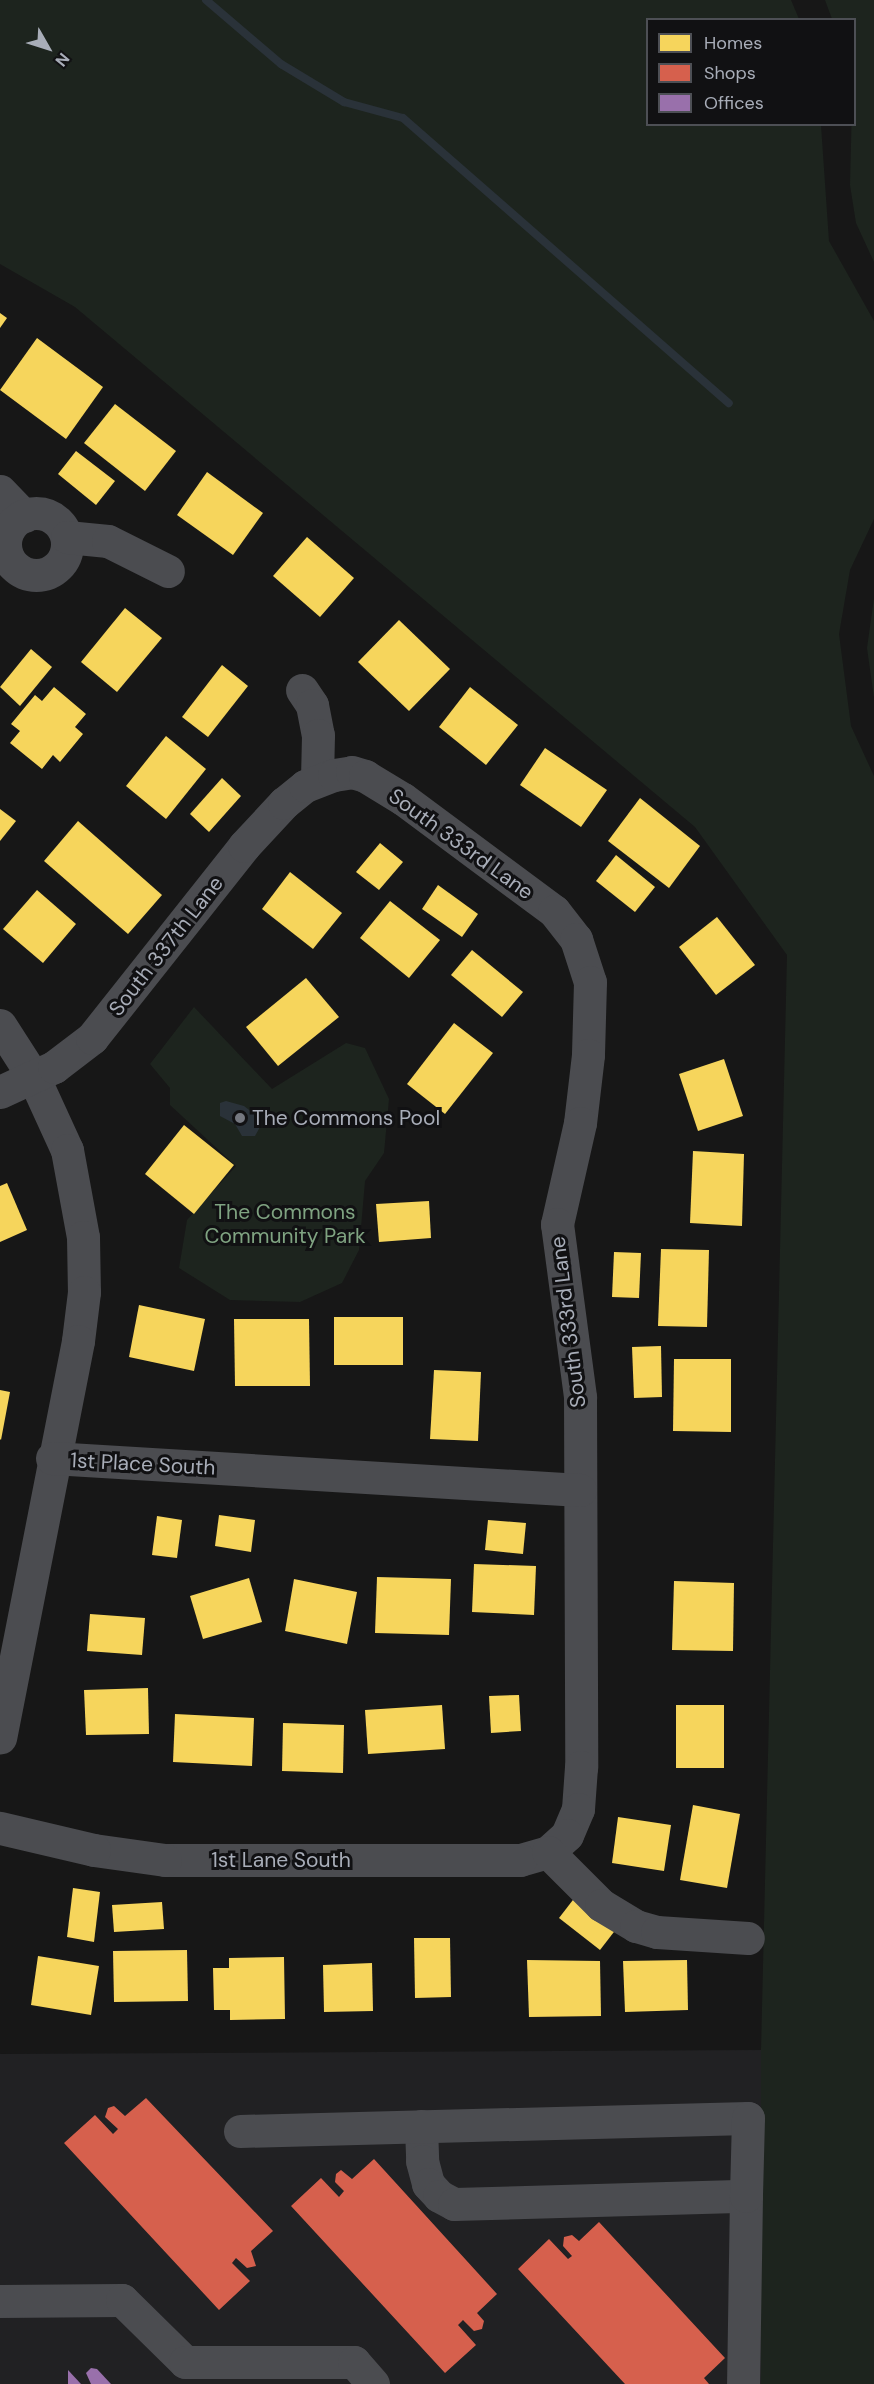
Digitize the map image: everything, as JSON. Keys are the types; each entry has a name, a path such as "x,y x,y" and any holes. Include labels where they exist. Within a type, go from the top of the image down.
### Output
{"street":[{"path":"0,491 24,516"},
{"path":"45,514 55,519 66,537 64,558 57,567 38,575 27,574 18,569 6,551 9,530 24,516 45,514"},
{"path":"66,537 108,541 168,572"},
{"path":"302,690 312,705 318,735 317,780"},
{"name":"South 333rd Lane","path":"317,780 352,772 403,799 554,911 572,933 584,957 590,982 588,1055 575,1154 557,1224 558,1258 578,1368 580,1789 573,1825 554,1848"},
{"name":"South 337th Lane","path":"0,1092 34,1078 70,1057 106,1023 244,846 284,802 317,780"},
{"name":"1st Place South","path":"0,1025 34,1078 67,1150 83,1237 84,1292 78,1341 52,1458 580,1490"},
{"path":"0,1737 52,1458"},
{"name":"1st Lane South","path":"0,1828 73,1846 165,1860 520,1860 554,1848"},
{"path":"554,1848 601,1905 636,1926 657,1932 748,1938"},
{"path":"240,2131 748,2118 743,2384"},
{"path":"422,2126 422,2160 428,2184 439,2196 454,2204 746,2196"},
{"path":"0,2301 122,2300 185,2362 354,2362 374,2384"}],"shaded area":[{"name":"The Commons Pool","path":"226,1101 244,1106 257,1116 260,1127 255,1136 242,1136 235,1124 220,1116 220,1103"},
{"path":"761,2050 761,2384 0,2384 0,2054"}],"green space":[{"path":"0,0 791,0 799,18 646,18 646,126 821,126 829,241 874,321 874,519 850,570 839,634 851,726 874,776 874,2384 761,2384 761,2050 787,955 695,827 75,307 0,264"},
{"path":"825,0 874,0 874,262 856,223 850,185 851,126 856,126 856,18 832,18"},
{"path":"874,598 874,698 867,648"},
{"name":"The Commons Community Park","path":"194,1007 272,1089 346,1043 365,1048 389,1099 384,1153 365,1181 359,1250 342,1283 300,1302 230,1300 179,1268 187,1220 236,1166 170,1105 170,1088 150,1064"}],"building: Homes":[{"path":"0,313 7,318 0,328"},
{"path":"37,338 103,387 66,439 0,390"},
{"path":"115,404 176,451 145,491 84,443"},
{"path":"76,451 115,481 96,505 58,474"},
{"path":"207,472 263,513 233,555 177,515"},
{"path":"307,537 354,578 320,617 273,576"},
{"path":"125,608 162,638 117,692 81,662"},
{"path":"399,620 450,669 409,711 358,662"},
{"path":"31,649 52,667 20,706 0,687"},
{"path":"222,665 248,686 208,737 182,717"},
{"path":"54,687 86,714 75,727 83,734 60,762 53,755 42,769 10,743 20,731 11,724 35,695 42,701"},
{"path":"470,687 518,725 486,765 439,727"},
{"path":"166,736 206,769 166,819 126,786"},
{"path":"545,748 607,790 581,827 520,785"},
{"path":"222,778 241,796 209,832 190,814"},
{"path":"640,798 700,846 669,888 608,841"},
{"path":"0,809 16,821 0,841"},
{"path":"78,821 162,895 128,934 44,861"},
{"path":"380,843 403,862 379,890 356,872"},
{"path":"616,855 655,887 635,912 596,881"},
{"path":"290,872 342,913 313,949 262,909"},
{"path":"438,885 478,914 462,937 422,909"},
{"path":"37,890 76,924 43,963 3,929"},
{"path":"390,901 440,940 409,978 360,938"},
{"path":"717,917 755,965 716,995 679,947"},
{"path":"472,950 523,992 502,1017 451,975"},
{"path":"306,978 339,1017 278,1066 246,1027"},
{"path":"454,1023 493,1053 445,1114 407,1084"},
{"path":"724,1059 743,1116 698,1131 679,1074"},
{"path":"184,1125 234,1165 194,1214 145,1174"},
{"path":"693,1151 744,1154 742,1226 690,1223"},
{"path":"7,1183 27,1230 0,1242 0,1186"},
{"path":"429,1201 431,1238 379,1242 376,1204"},
{"path":"661,1249 709,1250 707,1327 658,1326"},
{"path":"614,1252 641,1253 639,1298 612,1297"},
{"path":"139,1305 205,1319 194,1371 129,1357"},
{"path":"334,1317 403,1317 403,1365 334,1365"},
{"path":"234,1319 309,1319 310,1386 235,1386"},
{"path":"661,1346 662,1397 634,1398 632,1347"},
{"path":"674,1359 731,1359 731,1432 673,1431"},
{"path":"434,1370 481,1372 478,1441 430,1439"},
{"path":"0,1390 10,1392 1,1440 0,1439"},
{"path":"219,1515 255,1520 251,1552 215,1546"},
{"path":"157,1516 182,1520 177,1558 152,1555"},
{"path":"488,1520 526,1523 523,1554 485,1550"},
{"path":"474,1564 536,1566 534,1615 472,1612"},
{"path":"377,1577 451,1579 449,1635 375,1633"},
{"path":"249,1578 262,1622 203,1639 190,1596"},
{"path":"294,1579 357,1592 347,1644 285,1631"},
{"path":"674,1581 734,1583 733,1651 672,1650"},
{"path":"90,1614 145,1618 142,1655 87,1651"},
{"path":"148,1688 149,1734 86,1735 84,1690"},
{"path":"519,1695 521,1731 491,1733 489,1696"},
{"path":"442,1705 445,1749 368,1754 365,1710"},
{"path":"676,1705 724,1705 724,1768 676,1768"},
{"path":"175,1714 254,1718 252,1766 173,1762"},
{"path":"283,1723 344,1725 343,1773 282,1771"},
{"path":"693,1805 740,1814 727,1888 680,1880"},
{"path":"618,1817 671,1825 664,1871 612,1863"},
{"path":"73,1888 100,1892 94,1942 67,1937"},
{"path":"576,1896 617,1928 600,1950 559,1918"},
{"path":"162,1902 164,1929 114,1932 112,1905"},
{"path":"414,1938 450,1938 451,1997 415,1998"},
{"path":"187,1950 188,2001 114,2002 113,1951"},
{"path":"38,1956 99,1966 91,2015 31,2005"},
{"path":"284,1957 285,2019 230,2020 230,2010 214,2010 213,1968 229,1968 229,1958"},
{"path":"527,1960 600,1961 601,2016 529,2017"},
{"path":"687,1960 688,2010 625,2012 623,1961"},
{"path":"372,1963 373,2011 324,2012 323,1965"}],"building: Shops":[{"path":"146,2098 273,2231 251,2251 256,2266 247,2268 236,2258 232,2263 250,2281 219,2310 64,2143 95,2115 113,2134 118,2129 105,2117 108,2108 114,2106 125,2116"},
{"path":"374,2159 497,2294 477,2313 484,2321 482,2329 474,2331 463,2320 458,2325 476,2345 445,2373 291,2206 321,2178 339,2197 344,2191 335,2182 336,2174 341,2170 352,2179"},
{"path":"599,2222 725,2358 704,2378 709,2384 625,2384 518,2269 549,2239 568,2259 572,2256 563,2246 564,2237 572,2235 579,2241"}],"building: Offices":[{"path":"91,2368 97,2369 111,2384 91,2384 86,2373"},
{"path":"68,2370 81,2384 68,2384"}],"waterway":[{"path":"206,0 281,64 344,102 403,118 729,403"}],"place":[{"name":"The Commons Pool","path":"240,1118"}]}
